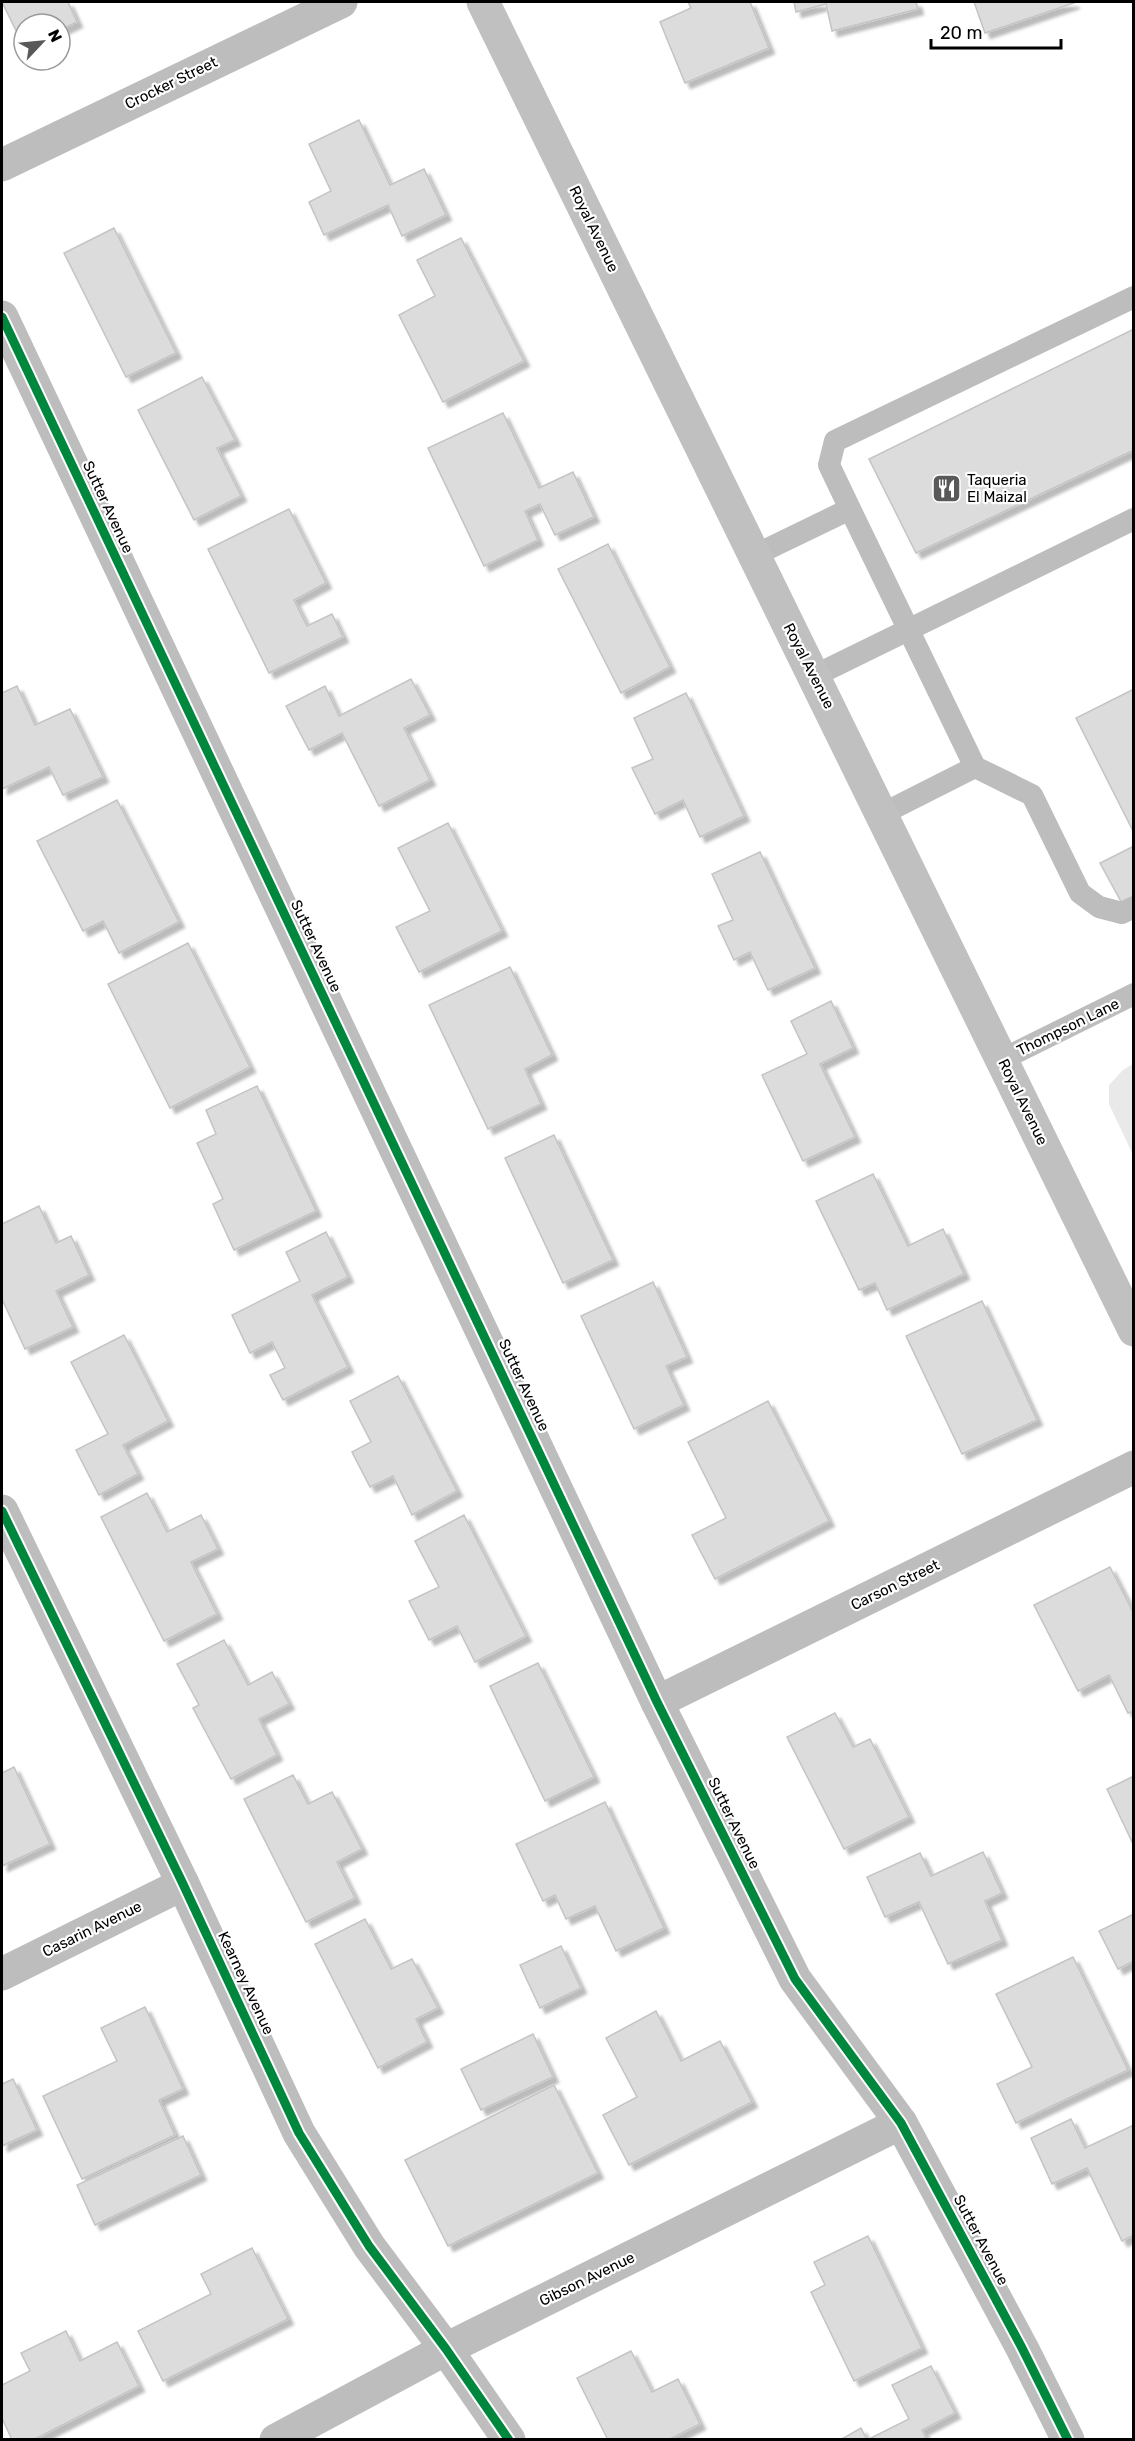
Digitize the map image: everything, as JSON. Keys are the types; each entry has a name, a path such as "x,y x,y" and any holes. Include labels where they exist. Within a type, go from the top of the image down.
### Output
{"main road":[{"name":"Royal Avenue","path":"483,2 1134,1330"}],"street":[{"name":"Crocker Street","path":"2,165 341,2"},
{"name":"Sutter Avenue","path":"2,317 657,1702 795,1979 901,2123 1022,2348 1068,2439"},
{"name":"Carson Street","path":"657,1702 1134,1467"},
{"name":"Kearney Avenue","path":"2,1511 183,1884 299,2133 369,2246 446,2349 509,2439"},
{"name":"Casarin Avenue","path":"2,1974 183,1884"},
{"name":"Gibson Avenue","path":"276,2439 446,2349 901,2123"}],"lane":[{"path":"1134,297 835,441 830,465 975,767 1032,795 1080,893 1099,907 1110,910 1122,913 1134,907"},
{"path":"753,556 850,509"},
{"path":"814,676 1134,519"},
{"path":"882,814 975,767"},
{"name":"Thompson Lane","path":"1003,1059 1134,994"}],"shaded area":[{"path":"1133,1064 1133,1155 1109,1104 1109,1085 1123,1070"}],"building":[{"path":"2,2 68,2 77,22 72,24 72,12 12,12 12,22"},
{"path":"688,2 750,2 769,48 685,83 660,22 691,8"},
{"path":"794,2 916,2 918,9 832,31 826,4 796,12"},
{"path":"974,2 1073,2 1074,3 985,33"},
{"path":"359,120 390,185 424,169 446,215 402,236 388,205 324,235 309,202 331,191 309,144"},
{"path":"114,228 176,353 126,377 64,253"},
{"path":"461,238 524,361 443,402 399,315 435,296 417,260"},
{"path":"1134,329 1134,450 916,553 869,459"},
{"path":"202,377 235,440 217,448 241,496 194,520 138,410"},
{"path":"503,413 539,488 573,472 594,517 555,535 540,504 525,511 538,540 484,566 428,448"},
{"path":"289,509 326,583 294,600 307,626 332,614 343,637 269,673 208,549"},
{"path":"608,544 670,667 621,693 558,569"},
{"path":"411,679 430,715 404,728 430,780 379,806 342,733 309,750 286,706 325,686 339,716"},
{"path":"17,686 35,725 70,709 103,777 63,795 49,767 2,789 2,693"},
{"path":"1134,689 1134,833 1076,718"},
{"path":"686,693 744,816 700,837 683,800 655,814 632,768 653,759 634,718"},
{"path":"117,800 179,922 119,953 103,921 83,931 37,841"},
{"path":"448,823 502,931 419,972 396,927 430,911 398,848"},
{"path":"1134,846 1134,902 1124,907 1100,863"},
{"path":"760,852 815,968 768,990 750,952 734,960 718,926 733,920 712,874"},
{"path":"188,943 250,1067 170,1108 108,984"},
{"path":"510,967 552,1055 525,1069 541,1104 488,1129 429,1005"},
{"path":"831,1001 853,1048 820,1064 855,1137 803,1161 762,1075 807,1054 791,1021"},
{"path":"257,1086 316,1211 234,1250 213,1204 223,1199 197,1143 216,1134 206,1110"},
{"path":"554,1135 613,1260 563,1283 505,1158"},
{"path":"873,1174 908,1246 943,1229 964,1274 887,1310 875,1283 859,1290 816,1201"},
{"path":"39,1206 56,1243 71,1236 89,1275 56,1291 73,1327 25,1349 2,1299 2,1224"},
{"path":"326,1232 348,1277 312,1295 348,1367 283,1400 270,1375 285,1368 272,1342 250,1353 232,1315 300,1281 286,1252"},
{"path":"653,1282 687,1357 666,1366 684,1405 634,1429 581,1316"},
{"path":"982,1301 1037,1420 962,1454 906,1336"},
{"path":"124,1335 168,1421 123,1445 138,1474 99,1495 76,1450 108,1434 71,1362"},
{"path":"398,1376 457,1491 412,1515 393,1476 370,1487 352,1452 371,1442 350,1401"},
{"path":"768,1401 829,1521 715,1579 692,1535 726,1518 688,1442"},
{"path":"147,1493 167,1532 201,1515 218,1549 191,1562 217,1614 164,1641 101,1517"},
{"path":"464,1515 526,1636 475,1662 457,1626 429,1640 409,1601 439,1587 415,1541"},
{"path":"1110,1567 1134,1614 1134,1711 1128,1713 1109,1675 1078,1691 1034,1605"},
{"path":"224,1640 248,1685 272,1672 289,1704 259,1719 277,1755 231,1779 193,1708 199,1705 177,1664"},
{"path":"538,1663 594,1777 545,1801 490,1686"},
{"path":"835,1713 853,1747 870,1739 909,1817 844,1849 787,1737"},
{"path":"14,1767 50,1844 2,1866 2,1773"},
{"path":"293,1775 308,1804 332,1792 362,1849 337,1862 355,1898 306,1922 244,1799"},
{"path":"1134,1776 1134,1846 1107,1789"},
{"path":"605,1802 664,1928 616,1951 595,1906 566,1919 555,1895 543,1901 516,1844"},
{"path":"983,1852 1002,1893 985,1901 1002,1940 948,1964 919,1902 885,1917 867,1877 920,1853 931,1876"},
{"path":"1134,1914 1134,1961 1118,1969 1099,1931"},
{"path":"365,1919 391,1969 412,1959 438,2008 416,2019 427,2042 378,2068 315,1944"},
{"path":"561,1946 581,1988 540,2008 520,1965"},
{"path":"1073,1957 1128,2070 1016,2123 997,2084 1032,2067 996,1994"},
{"path":"145,2007 183,2089 159,2100 175,2135 82,2179 43,2096 117,2061 101,2028"},
{"path":"656,2011 681,2061 720,2041 752,2102 629,2165 603,2115 637,2097 606,2038"},
{"path":"533,2034 553,2077 481,2110 461,2069"},
{"path":"13,2079 37,2130 2,2146 2,2084"},
{"path":"554,2085 598,2173 448,2246 405,2160"},
{"path":"1071,2119 1085,2148 1134,2125 1134,2235 1122,2241 1087,2168 1052,2184 1031,2138"},
{"path":"183,2136 201,2175 95,2225 77,2185"},
{"path":"868,2236 922,2348 854,2381 811,2292 825,2285 814,2262"},
{"path":"252,2248 288,2319 163,2381 138,2331 211,2294 201,2274"},
{"path":"66,2331 80,2361 117,2342 139,2386 33,2440 12,2440 2,2418 2,2385 30,2371 21,2353"},
{"path":"631,2351 652,2392 678,2379 700,2424 668,2440 608,2440 577,2378"},
{"path":"931,2366 955,2413 922,2430 927,2440 867,2440 909,2419 892,2385"},
{"path":"861,2428 867,2440 840,2440"}],"cycle path":[{"path":"2,317 657,1702 795,1979 901,2123 1022,2348 1068,2440"},
{"path":"2,1511 183,1884 299,2133 369,2246 446,2349 509,2440"}],"place":[{"name":"Taqueria El Maizal","path":"946,489"}]}
